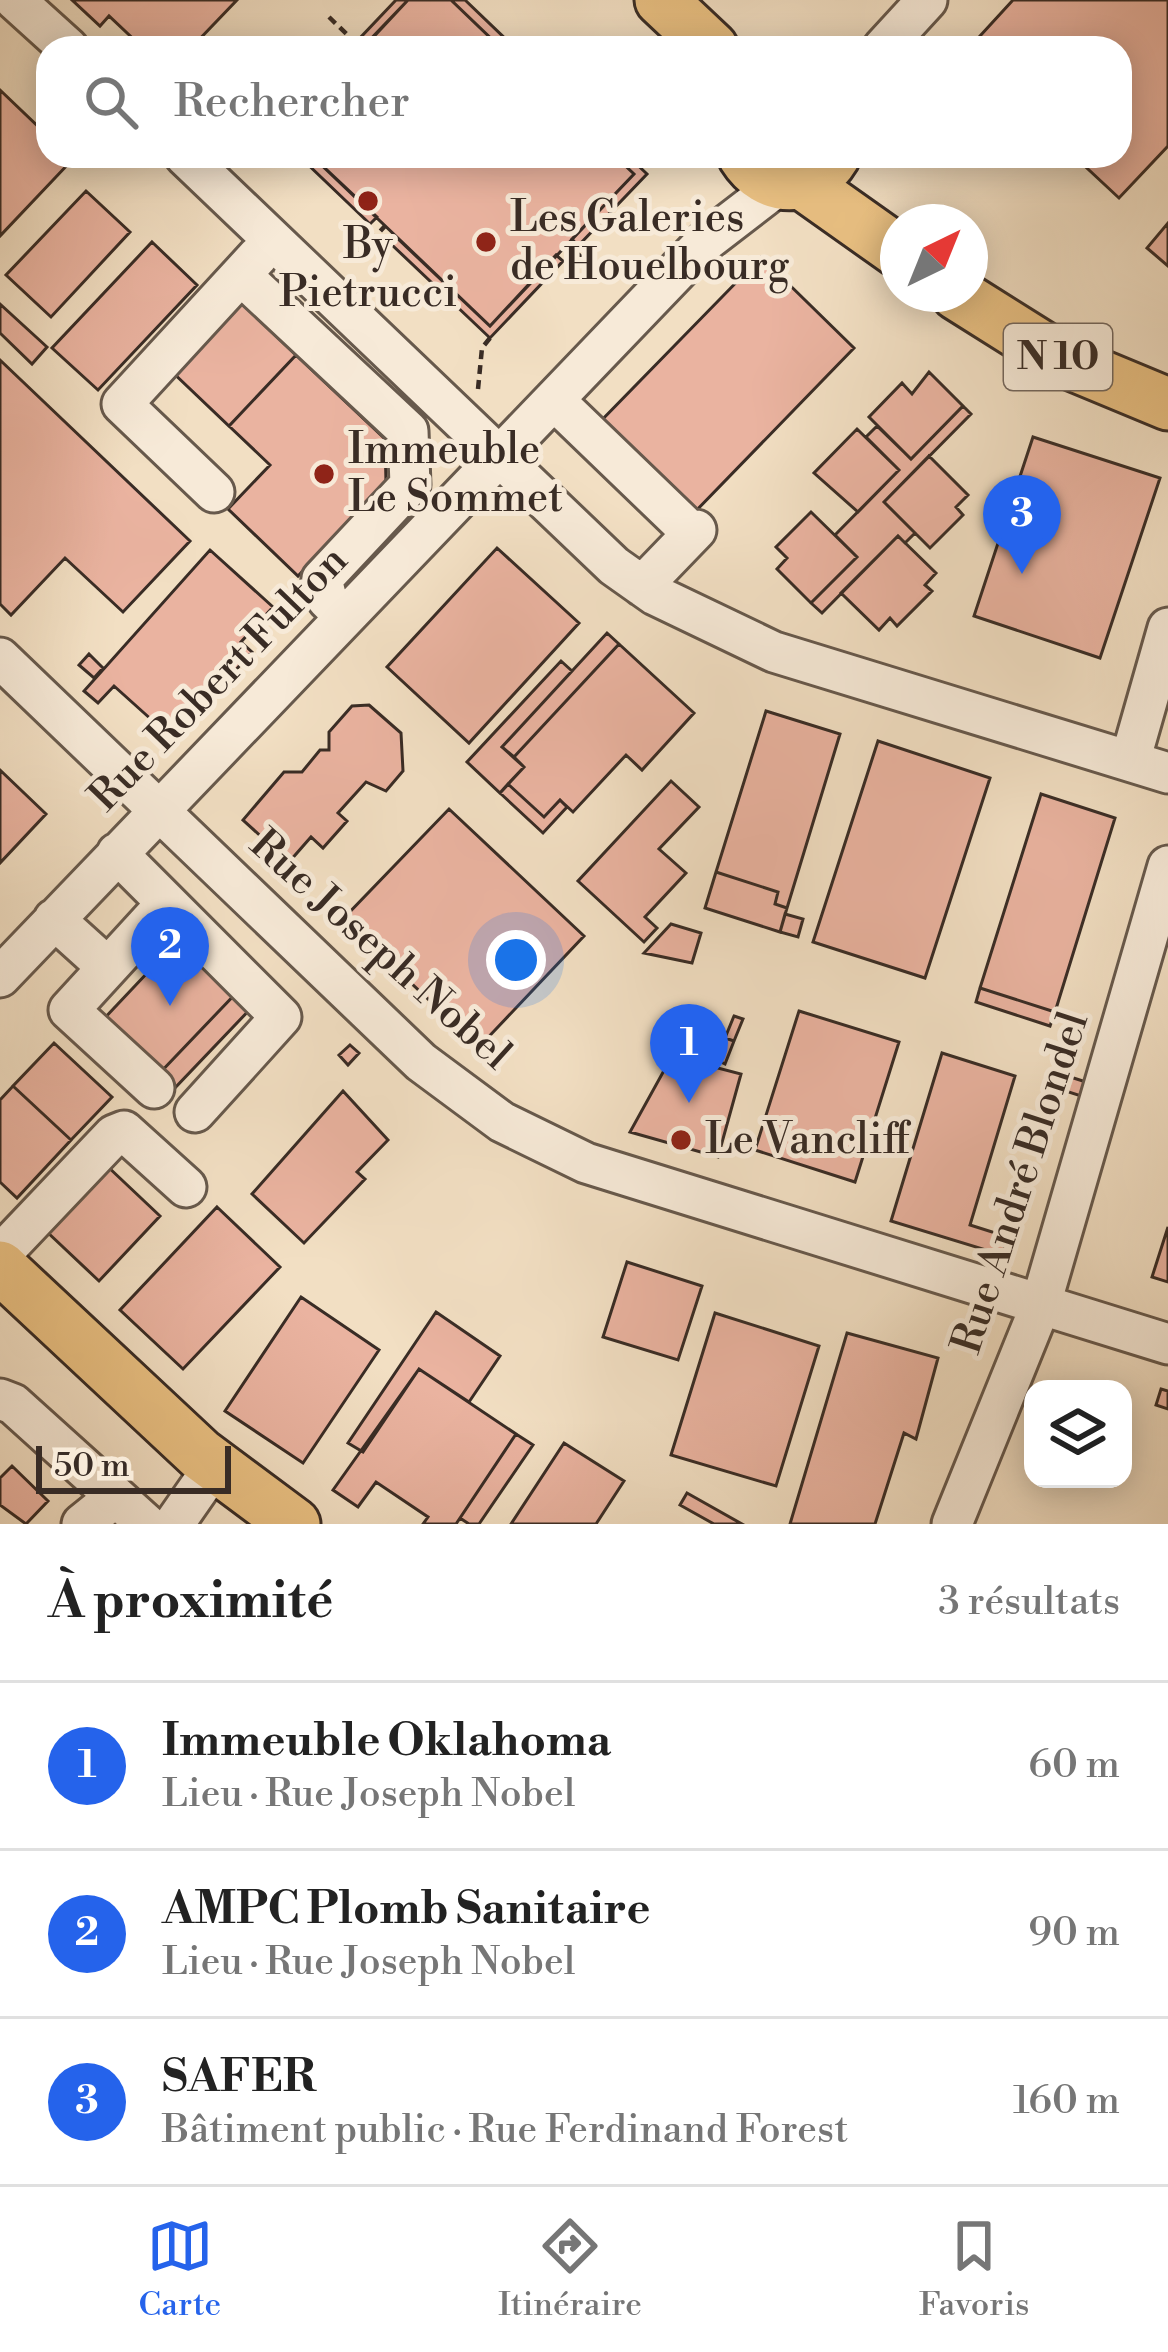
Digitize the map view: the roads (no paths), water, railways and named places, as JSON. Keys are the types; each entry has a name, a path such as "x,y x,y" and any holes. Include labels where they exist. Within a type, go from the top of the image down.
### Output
{"main road":[{"path":"619,0 656,36"},
{"path":"661,0 699,36"},
{"path":"781,168 880,237"},
{"path":"857,168 892,204"},
{"name":"N 10","path":"988,283 1060,329 1168,380"},
{"name":"N 10","path":"986,312 1063,360 1168,404"},
{"path":"2,1271 215,1466 294,1524"}],"street":[{"path":"15,0 55,36"},
{"path":"893,36 927,0"},
{"path":"198,168 614,566 642,586 774,652 1168,772"},
{"name":"Rue Robert Fulton","path":"0,977 779,168"},
{"path":"214,492 122,404 274,239"},
{"path":"241,274 408,431 410,485 322,579 327,598 345,617"},
{"path":"554,400 694,532 642,586"},
{"path":"1130,761 1168,628"},
{"name":"Rue Joseph Nobel","path":"0,658 421,1062 502,1122 586,1163 1168,1344"},
{"path":"117,853 281,1017 195,1112"},
{"name":"Rue André Blondel","path":"952,1524 1040,1306 1168,866"},
{"path":"154,1088 69,1010 167,903"},
{"path":"54,920 106,966"},
{"path":"2,1271 114,1135 124,1131 137,1139 186,1187"},
{"path":"0,1400 13,1404 146,1524"},
{"path":"174,1524 215,1466"},
{"path":"82,1524 113,1498"}],"place":[{"name":"By Pietrucci","path":"368,201"},
{"name":"Les Galeries de Houelbourg","path":"486,242"},
{"name":"Immeuble Le Sommet","path":"324,474"},
{"name":"SAFER","path":"1022,574"},
{"name":"AMPC Plomb Sanitaire","path":"170,1006"},
{"name":"Immeuble Oklahoma","path":"689,1103"},
{"name":"Le Vancliff","path":"681,1140"}]}
